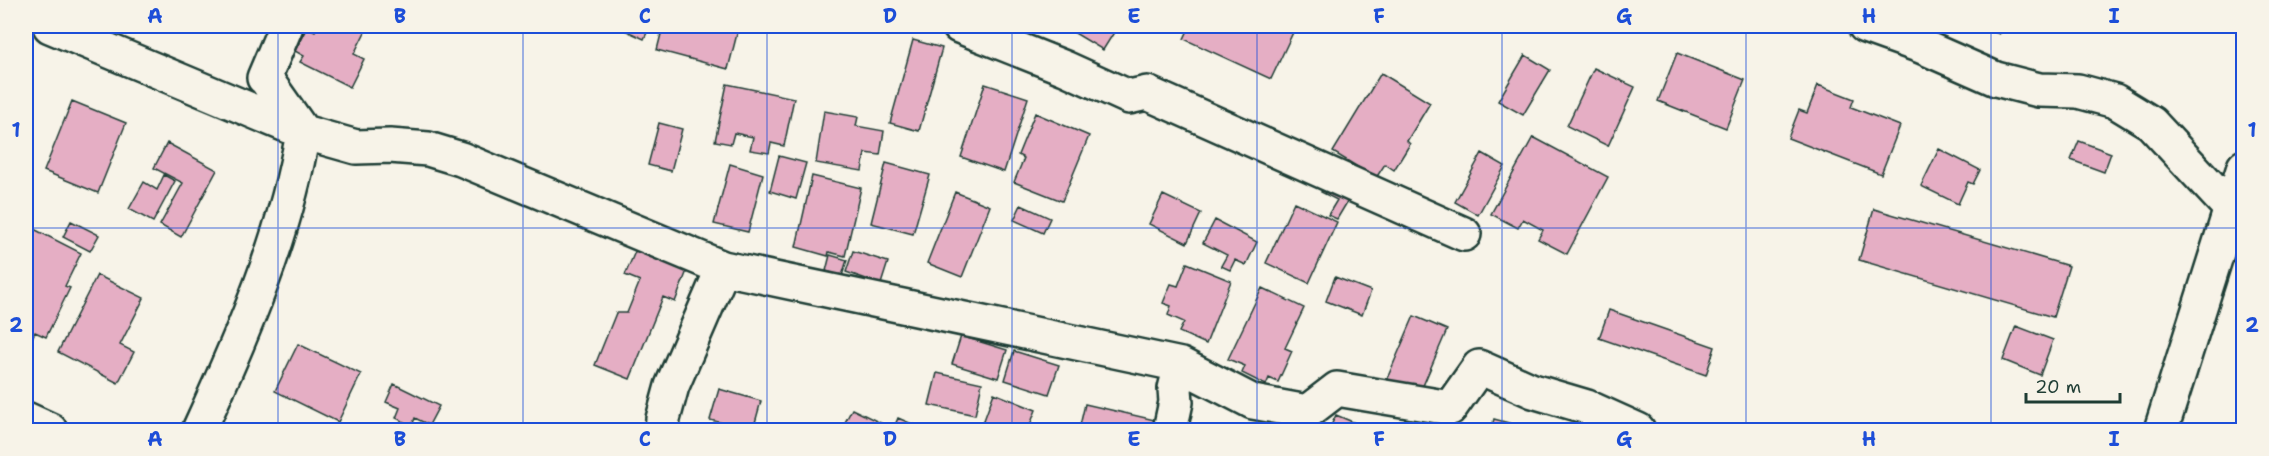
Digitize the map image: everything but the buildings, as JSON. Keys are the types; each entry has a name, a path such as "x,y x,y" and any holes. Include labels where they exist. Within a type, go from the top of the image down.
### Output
{"street":[{"path":"50,26 303,132 356,147 390,146 428,149 461,159 723,268 1181,365 1253,402 1307,412 1337,389 1450,408 1479,367 1533,391 1587,407 1638,430"},
{"path":"199,430 222,379 269,259 296,175 303,132 264,78 286,26"},
{"path":"959,26 1065,68 1129,97 1147,93 1464,234"},
{"path":"1865,26 1921,46 1996,79 2039,90 2078,91 2115,101 2151,123 2232,210"},
{"path":"2161,430 2244,167"},
{"path":"662,430 672,386 723,268"},
{"path":"1170,430 1176,402 1174,389 1181,365"},
{"path":"26,419 50,430"}]}
